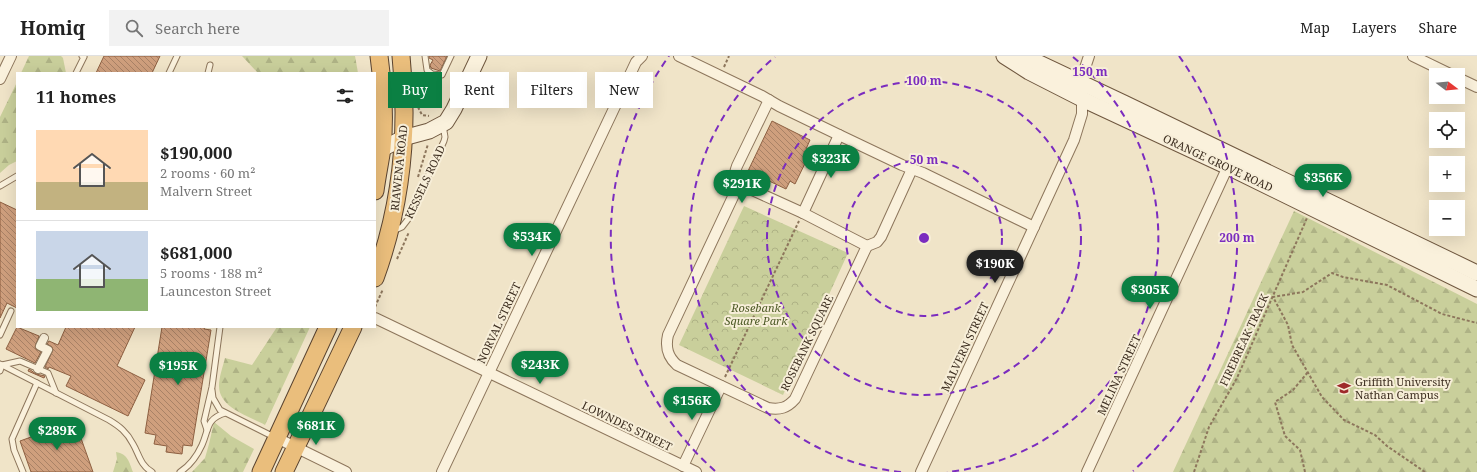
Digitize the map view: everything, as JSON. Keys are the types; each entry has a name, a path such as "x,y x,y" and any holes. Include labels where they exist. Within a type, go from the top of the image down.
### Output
{"highway":[{"name":"RIAWENA ROAD","path":"379,56 382,93 382,149"},
{"name":"RIAWENA ROAD","path":"390,232 400,178 403,138 404,95 401,56"},
{"path":"376,184 382,149"},
{"path":"380,282 390,232"},
{"path":"261,472 328,328"},
{"path":"284,472 353,328"}],"main road":[{"path":"443,124 454,109 479,56"},
{"name":"ORANGE GROVE ROAD","path":"1004,56 1029,72 1082,99 1230,162 1477,273"},
{"name":"ORANGE GROVE ROAD","path":"1019,56 1035,61 1082,83 1230,162 1477,289"},
{"name":"KESSELS ROAD","path":"382,149 403,138 429,131 443,124"}],"street":[{"path":"0,79 11,56"},
{"name":"NORVAL STREET","path":"442,472 636,62 642,56"},
{"path":"679,56 839,135 923,173 1034,227"},
{"name":"MALVERN STREET","path":"921,472 1074,140 1082,114 1082,83 1089,56"},
{"path":"1413,56 1438,68"},
{"path":"1465,81 1477,87"},
{"path":"769,100 737,166 735,172 736,179 739,184 803,213 867,246"},
{"path":"803,213 839,135"},
{"name":"MELINA STREET","path":"1087,472 1230,162"},
{"name":"ROSEBANK SQUARE","path":"739,184 668,335 666,342 667,351 677,365 768,408 776,409 789,405 795,399 867,246 877,242 881,237 912,169"},
{"name":"LOWNDES STREET","path":"376,318 696,472"},
{"path":"38,369 48,350 40,346 44,338"},
{"path":"683,466 721,386"},
{"path":"277,438 346,472"}],"lane":[{"path":"76,72 84,57 82,56"},
{"path":"169,72 177,56"},
{"path":"426,56 427,70 432,74 442,75 451,56"},
{"path":"208,72 210,65"},
{"name":"KESSELS ROAD","path":"390,232 402,227 409,218 444,141 445,137 443,124"},
{"path":"0,186 16,177"},
{"path":"0,335 11,311"},
{"path":"207,430 204,421 212,388 220,328"},
{"path":"1,364 20,361 48,373 56,394"},
{"path":"0,371 1,364"},
{"path":"1,364 123,428 133,443 142,463 152,472"},
{"path":"23,472 14,450 12,439 37,383"},
{"path":"212,388 213,398 217,405 225,413 277,438"},
{"path":"180,472 188,467 197,455 212,420 218,415 225,413"}],"path":[{"path":"418,178 429,142"},
{"path":"721,386 803,213"},
{"name":"FIREBREAK TRACK","path":"1194,472 1209,427 1237,378 1308,215"},
{"path":"394,264 410,228"},
{"path":"1425,472 1387,446 1375,435 1344,420 1322,397 1292,345 1288,325 1273,297 1303,292 1332,273 1343,277 1387,285 1442,314 1477,323"},
{"path":"376,302 380,282"},
{"path":"1305,472 1300,450 1285,436 1275,402 1293,390 1308,372"}],"green space":[{"path":"29,56 61,56 63,58 66,72 21,72"},
{"path":"242,56 355,56 358,72 257,72"},
{"path":"16,84 16,162 9,165 0,173 0,117"},
{"name":"Rosebank Square Park","path":"744,206 848,253 783,395 679,345"},
{"name":"Griffith University Nathan Campus","path":"1294,211 1477,304 1477,472 1173,472"},
{"path":"774,311 791,318 785,335 767,329"},
{"path":"276,328 310,328 265,425 243,415 229,406 220,394 220,375 225,358 252,365"},
{"path":"214,422 231,436 254,449 243,472 192,472 205,458"},
{"path":"116,452 126,457 133,472 113,472 117,459"}],"building":[{"path":"104,56 160,56 152,72 96,72"},
{"path":"429,56 447,56 440,71 431,68 430,65 433,60 429,58"},
{"path":"772,121 810,140 806,149 811,151 795,184 790,181 786,189 748,171"},
{"path":"0,202 16,210 16,308 7,303 0,318"},
{"path":"16,328 39,336 35,347 41,352 35,363 6,349"},
{"path":"66,328 135,328 117,366 145,380 128,416 66,386 71,376 49,367 48,369 45,367 53,350 52,347 47,344 49,341 58,345"},
{"path":"162,328 204,328 211,330 192,446 183,445 182,454 166,452 167,446 154,444 156,435 145,433"},
{"path":"29,369 36,374 45,376 44,378 28,371"},
{"path":"70,423 73,429 77,427 93,472 31,472 20,441"}],"place":[{"name":"Griffith University Nathan Campus","path":"1344,388"}]}
